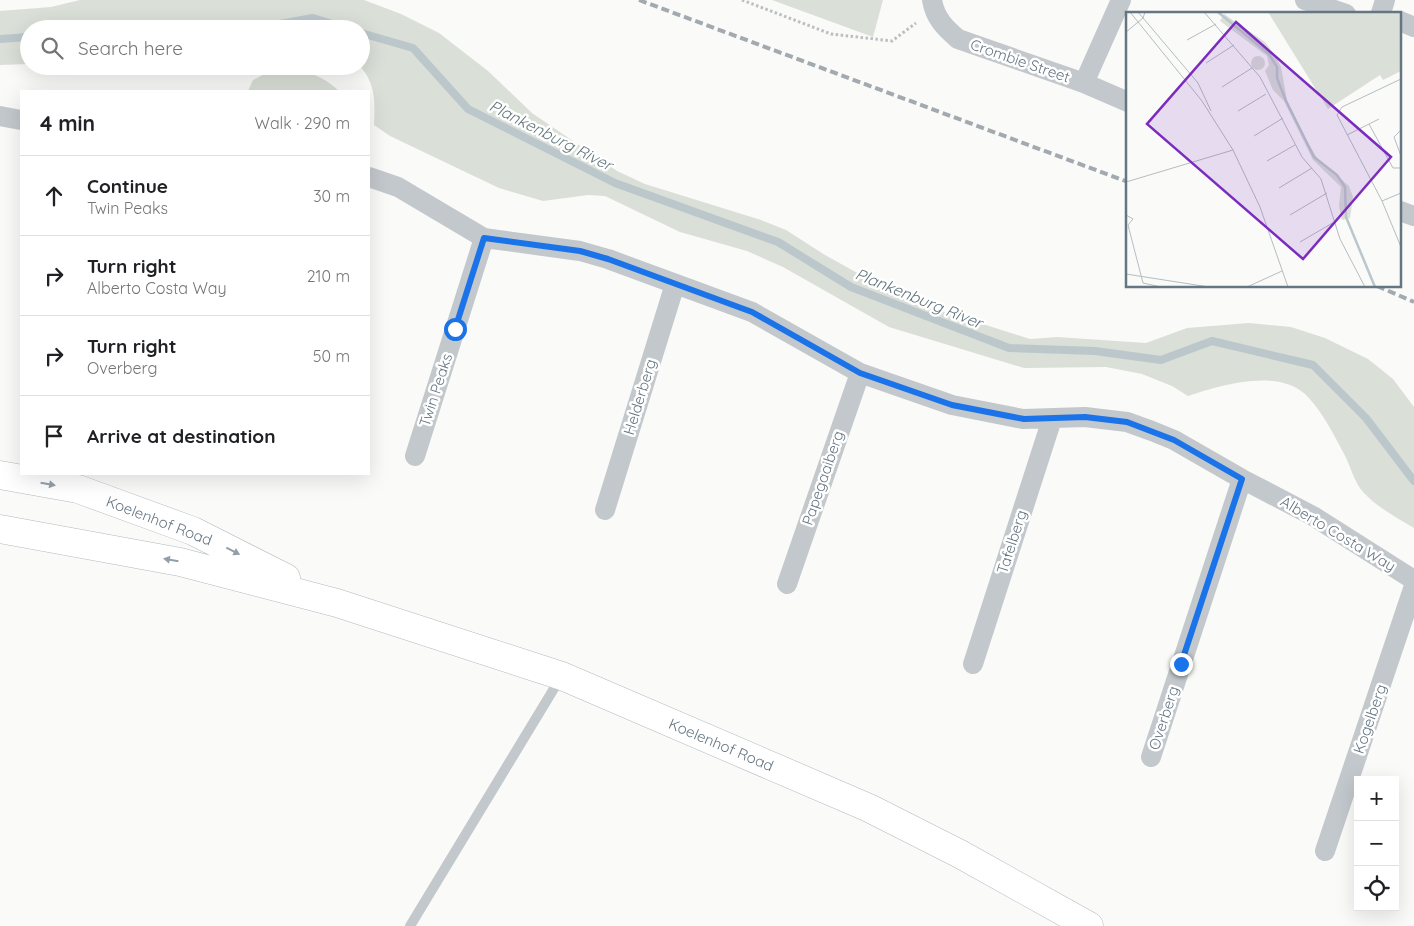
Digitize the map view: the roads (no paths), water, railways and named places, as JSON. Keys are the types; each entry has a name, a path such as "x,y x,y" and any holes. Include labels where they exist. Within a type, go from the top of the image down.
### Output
{"main road":[{"name":"Koelenhof Road","path":"0,475 78,489 192,531 337,604"},
{"name":"Koelenhof Road","path":"0,529 180,562 337,604 562,676 869,808 960,854 1089,926"}],"street":[{"path":"1084,84 1121,0"},
{"path":"1305,0 1340,12"},
{"name":"Crombie Street","path":"933,4 943,26 958,40 1084,84 1126,101"},
{"path":"1402,22 1414,27"},
{"path":"0,116 20,120"},
{"name":"Alberto Costa Way","path":"370,177 398,187 450,220 484,238 580,251 608,259 752,312 860,373 952,405 1024,419 1085,417 1127,422 1174,440 1242,479 1313,516 1414,580"},
{"path":"1402,212 1414,216"},
{"name":"Twin Peaks","path":"414,456 484,238"},
{"name":"Helderberg","path":"605,510 675,284"},
{"name":"Papegaaiberg","path":"787,584 860,373"},
{"name":"Tafelberg","path":"973,664 1052,419"},
{"name":"Overberg","path":"1151,757 1242,479"},
{"name":"Kogelberg","path":"1325,851 1414,586"}],"lane":[{"path":"410,926 562,676"}],"waterway":[{"name":"Plankenburg River","path":"302,20 313,18 320,20"},
{"name":"Plankenburg River","path":"370,36 413,48 468,109 615,183 778,242 851,287 1009,348 1095,351 1161,360 1212,341 1313,365 1366,418 1414,481"},
{"name":"Plankenburg River","path":"0,39 20,38"}],"railway":[{"path":"639,0 1126,181"},
{"path":"1382,288 1414,302"}]}
